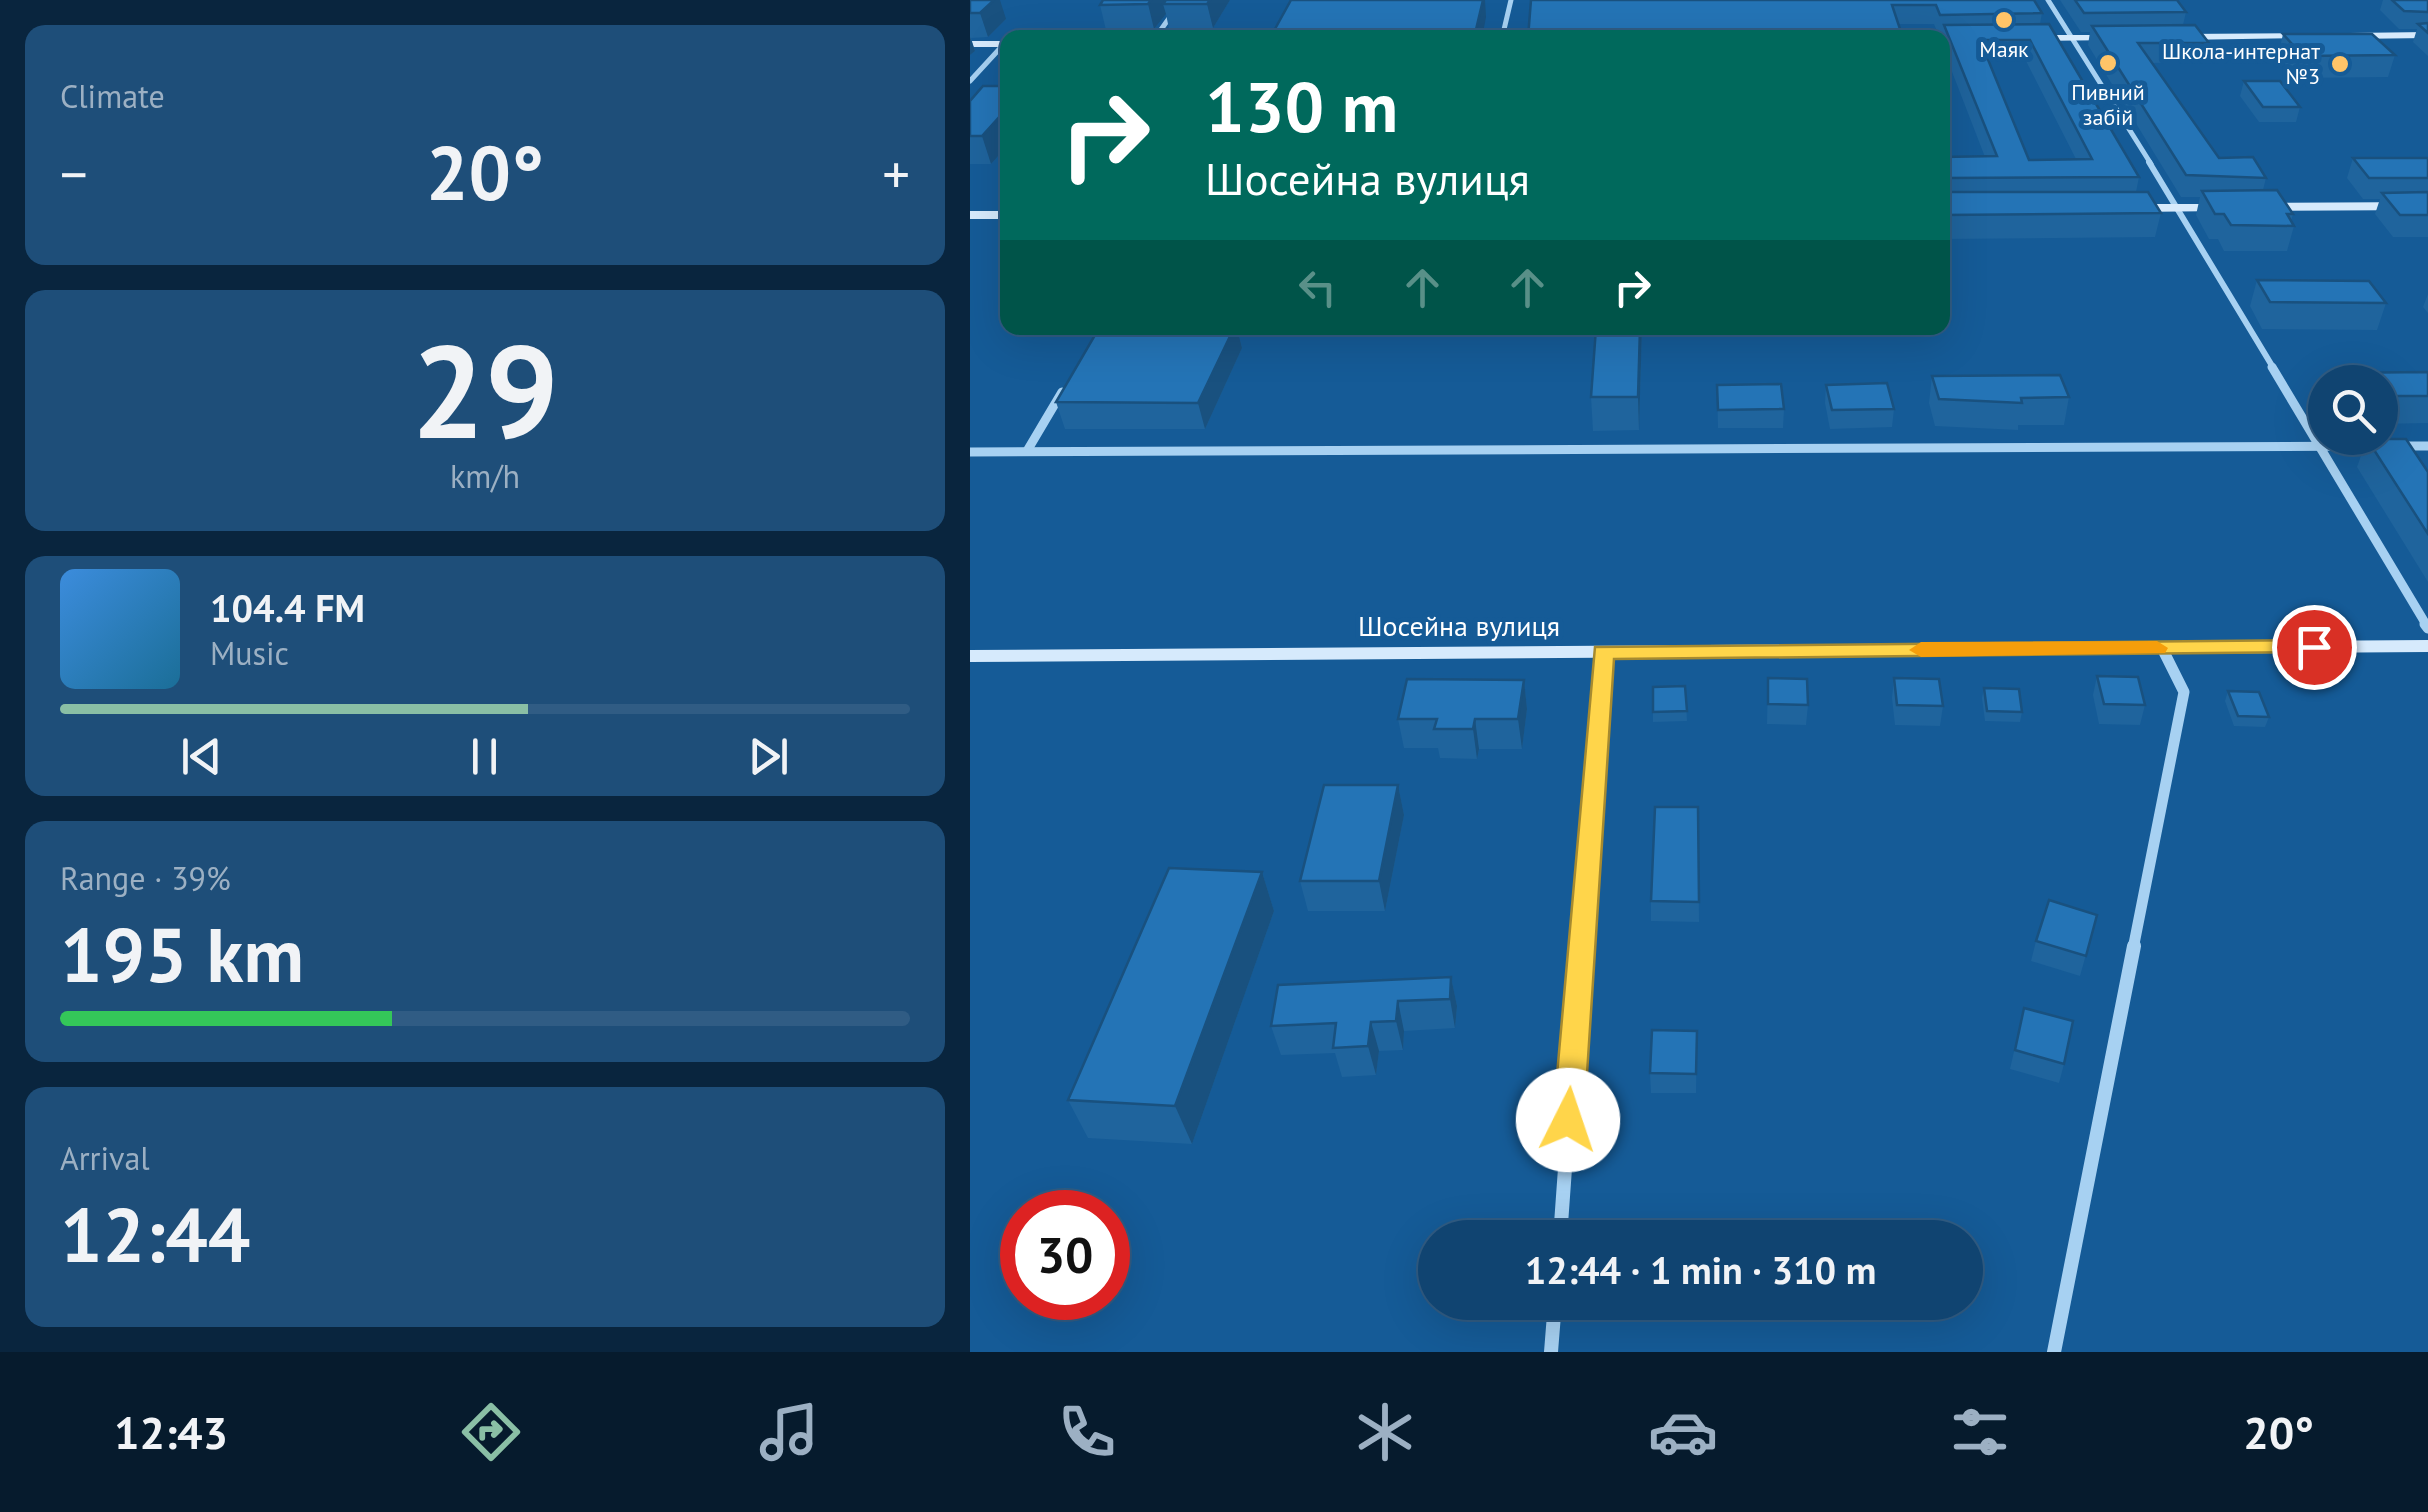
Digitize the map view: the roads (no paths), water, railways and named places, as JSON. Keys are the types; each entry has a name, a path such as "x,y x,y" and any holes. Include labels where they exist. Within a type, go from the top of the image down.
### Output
{"street":[{"path":"1161,30 1182,0"},
{"path":"1504,30 1511,0"},
{"path":"2048,0 2178,208 2308,429"},
{"path":"2171,37 2428,35"},
{"path":"2016,38 2131,38"},
{"path":"970,44 1000,44"},
{"path":"970,81 1000,50"},
{"path":"2255,208 2428,206"},
{"path":"2119,208 2236,208"},
{"path":"970,215 1000,214"},
{"path":"1027,451 1064,389"},
{"path":"970,452 2308,446"},
{"path":"2398,446 2428,446"},
{"path":"2323,455 2428,628"},
{"name":"Шосейна вулиця","path":"970,656 2428,646"},
{"path":"2054,1352 2184,692 2162,648"},
{"path":"1561,1220 1603,652"},
{"path":"1552,1352 1554,1320"}],"place":[{"name":"Маяк","path":"2004,20"},
{"name":"Пивний забій","path":"2108,63"},
{"name":"Школа-интернат №3","path":"2340,64"}]}
